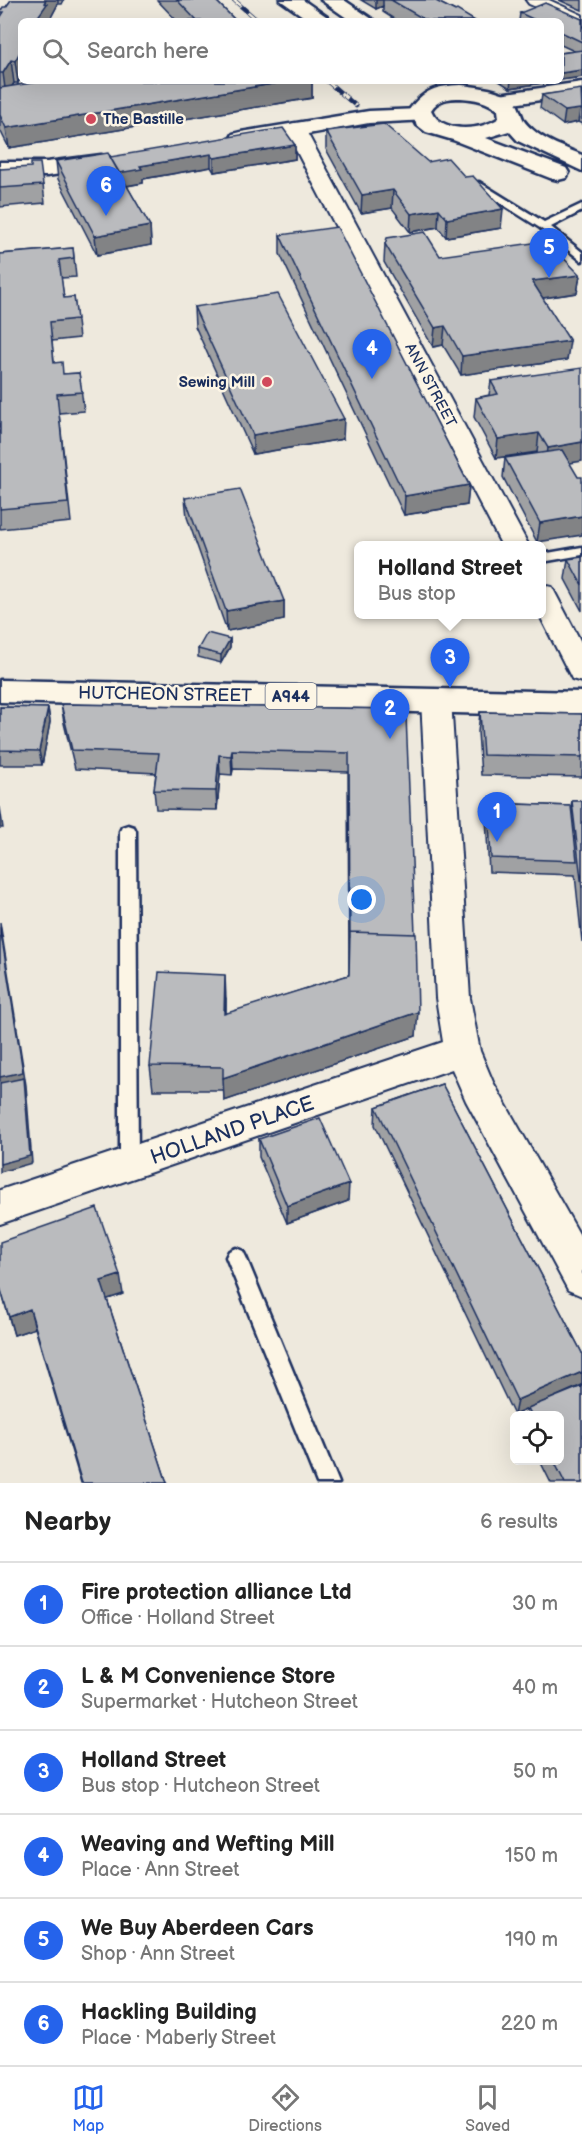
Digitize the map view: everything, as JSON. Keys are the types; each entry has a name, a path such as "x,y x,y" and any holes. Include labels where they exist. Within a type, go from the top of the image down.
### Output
{"main road":[{"path":"290,0 318,18"},
{"path":"331,0 360,18"},
{"path":"460,84 477,93 499,100 508,107 510,120 516,128 533,140 582,164"},
{"path":"499,100 582,88"},
{"path":"218,143 369,117 442,94 477,93"},
{"path":"420,101 431,126 582,183"},
{"path":"453,133 473,134 492,131 510,120"},
{"path":"0,169 47,169 119,160"},
{"name":"HUTCHEON STREET","path":"0,691 582,704"}],"street":[{"path":"535,0 582,22"},
{"name":"ANN STREET","path":"295,129 513,541"},
{"path":"546,602 582,672"},
{"path":"436,699 453,998 462,1051 479,1090 582,1277"},
{"name":"HOLLAND PLACE","path":"0,1207 462,1051"}],"lane":[{"path":"479,185 544,226 582,258"},
{"path":"544,226 582,207"},
{"path":"546,557 582,551"},
{"path":"128,831 129,1165"},
{"path":"236,1257 328,1483"}],"building":[{"path":"11,0 46,0 44,3 47,4 37,18 18,18 18,56 15,61 11,60 3,73 0,73 0,18 4,12 0,12 3,7 6,7"},
{"path":"177,0 215,0 233,18 194,18"},
{"path":"391,0 434,0 470,18 422,18"},
{"path":"545,3 582,19 582,42 564,33 564,18 531,18 520,13"},
{"path":"582,50 582,70 564,73 564,53"},
{"path":"25,84 272,84 6,128 0,115 0,88"},
{"path":"581,89 582,110 565,111 542,95"},
{"path":"384,124 428,162 448,158 465,177 473,176 503,209 447,219 439,209 411,214 393,190 362,195 326,131"},
{"path":"283,128 295,145 214,158 211,154 140,166 142,169 119,173 110,157"},
{"path":"108,153 150,226 95,236 56,161"},
{"path":"31,163 40,163 43,185 0,188 0,169 31,167"},
{"path":"337,227 469,485 405,496 280,235"},
{"path":"425,232 440,256 547,241 580,275 532,281 570,341 462,356 445,326 435,328 385,244 387,238"},
{"path":"73,248 74,258 59,260 64,298 74,297 77,319 50,322 54,363 62,362 63,374 79,373 82,392 57,394 68,503 0,509 0,254"},
{"name":"Sewing Mill","path":"278,294 344,419 253,435 194,307"},
{"path":"582,368 582,442 548,448 539,433 498,439 476,398 498,394 491,381"},
{"path":"562,450 578,477 582,477 582,516 540,523 505,458"},
{"path":"240,489 284,601 226,611 185,498"},
{"path":"582,557 582,585 568,559"},
{"path":"207,633 230,639 221,655 198,649"},
{"path":"61,704 395,709 406,716 415,934 350,932 350,938 349,753 232,750 231,756 219,755 216,791 154,790 159,753 72,750"},
{"path":"0,707 48,708 39,751 0,750"},
{"path":"480,712 582,714 582,757 483,755"},
{"path":"572,801 582,801 582,888"},
{"path":"488,803 571,806 577,861 491,858"},
{"path":"0,927 23,1072 0,1077"},
{"path":"350,932 416,934 418,1012 223,1078 223,1067 150,1066 159,972 225,975 224,1014 349,975"},
{"path":"24,1078 30,1156 0,1164 0,1083"},
{"path":"442,1084 582,1353 582,1372 517,1400 376,1107"},
{"path":"320,1118 349,1184 287,1206 259,1139"},
{"path":"97,1208 120,1275 101,1281 167,1483 82,1483 30,1309 9,1317 0,1287 0,1242"},
{"path":"582,1386 582,1483 565,1483 556,1465 564,1465 564,1411 530,1411 528,1408"}],"railway":[{"path":"234,0 255,18"},
{"path":"330,84 356,106"}],"place":[{"name":"The Bastille","path":"91,119"},
{"name":"Hackling Building","path":"106,216"},
{"name":"We Buy Aberdeen Cars","path":"549,278"},
{"name":"Weaving and Wefting Mill","path":"372,379"},
{"name":"Sewing Mill","path":"267,382"},
{"name":"Holland Street","path":"450,688"},
{"name":"L & M Convenience Store","path":"390,739"},
{"name":"Fire protection alliance Ltd","path":"497,842"}]}
